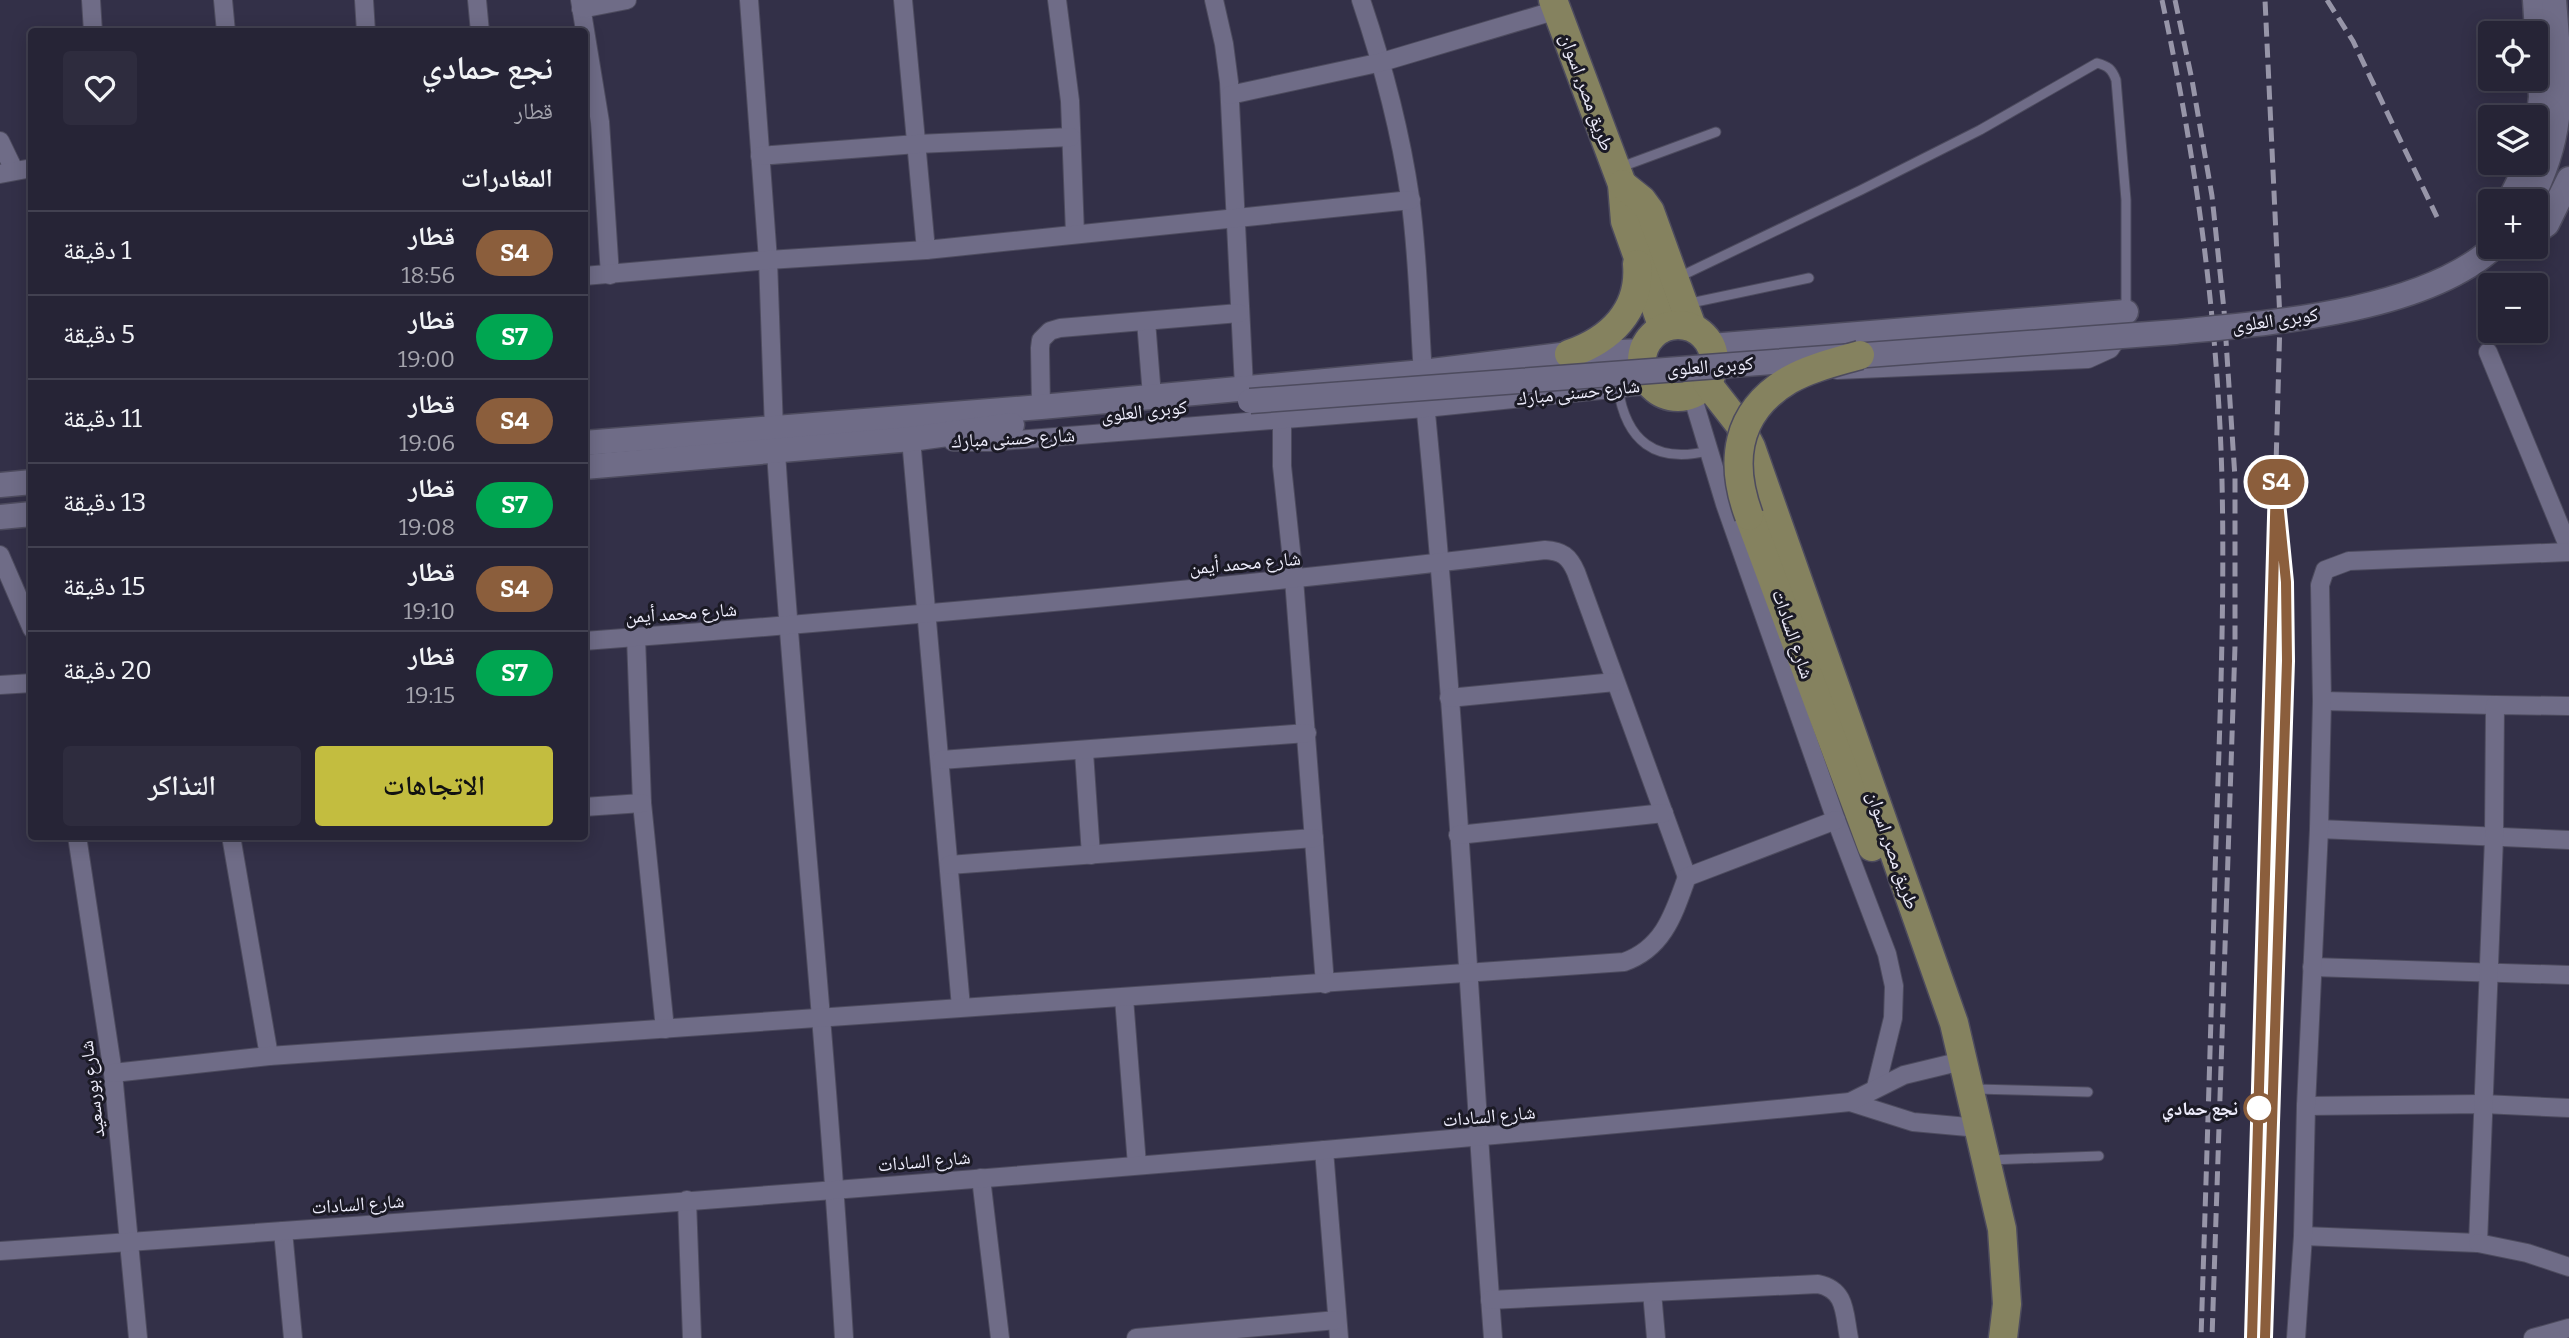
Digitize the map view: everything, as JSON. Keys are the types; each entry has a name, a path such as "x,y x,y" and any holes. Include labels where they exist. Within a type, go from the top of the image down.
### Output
{"main road":[{"path":"2535,0 2542,105"},
{"path":"2548,136 2559,113 2561,76 2554,0"},
{"name":"طريق مصر, اسوان","path":"1555,5 1619,177 1625,220 1636,251 1673,306"},
{"name":"طريق مصر, اسوان","path":"1619,177 1650,211 1673,306"},
{"path":"2548,221 2569,179"},
{"path":"1569,354 1591,347 1610,334 1624,317 1634,296 1638,274 1636,251"},
{"name":"كوبرى العلوى","path":"911,439 1247,394 1860,355 2274,323 2367,305 2456,274 2480,259"},
{"path":"1673,306 2126,312"},
{"path":"1673,306 1714,356 1703,385 1683,397 1666,395 1651,385 1643,368 1644,351 1673,306"},
{"name":"شارع حسنى مبارك","path":"588,466 1041,407 1152,396 1247,394 1569,354 1644,351"},
{"path":"1860,355 1790,379 1772,391 1756,407 1745,427 1738,449 1737,471 1741,494 1909,948 1922,974 1954,1023"},
{"name":"طريق مصر, اسوان","path":"1703,385 1739,424 1751,447 1954,1023 2002,1229 2007,1304 2003,1338"},
{"name":"شارع حسنى مبارك","path":"588,443 911,439"},
{"path":"0,485 28,482"},
{"path":"0,517 28,514"}],"street":[{"path":"91,0 93,28"},
{"path":"223,0 226,28"},
{"path":"364,0 366,28"},
{"path":"477,0 480,28"},
{"path":"582,28 580,4 627,0"},
{"path":"749,0 768,260 775,440 787,626 835,1189 844,1338"},
{"path":"903,0 926,250"},
{"path":"1057,0 1067,75 1075,234"},
{"path":"1214,0 1224,44 1230,95 1239,313 1247,394"},
{"path":"1361,0 1382,62 1399,131 1410,200 1449,698 1493,1338"},
{"path":"1230,95 1382,62 1555,5"},
{"path":"588,83 610,275"},
{"path":"760,156 1071,137"},
{"path":"0,141 15,171"},
{"path":"588,276 926,250 1410,200"},
{"path":"1703,385 2088,359 2110,349 2119,338 2126,312"},
{"path":"1041,407 1040,348 1045,335 1060,328 1239,313"},
{"path":"1146,321 1152,396"},
{"path":"2296,1338 2303,1236 2306,1106 2319,829 2321,577 2330,567 2349,561 2569,550 2488,352"},
{"name":"شارع حسنى مبارك","path":"911,439 990,442 1425,408 1651,385"},
{"name":"شارع السادات","path":"1703,385 1708,452 1836,820 1887,954 1894,986 1893,1018 1876,1087"},
{"path":"1282,419 1282,466 1307,733 1325,984"},
{"path":"911,439 961,1007"},
{"name":"شارع محمد أيمن","path":"588,641 928,613 1294,579 1545,550 1557,551 1566,555 1576,572 1687,877"},
{"path":"0,555 28,620"},
{"path":"636,637 642,803 665,1029"},
{"path":"1449,698 1615,682"},
{"path":"0,685 28,683"},
{"path":"2322,701 2569,706"},
{"path":"2478,1243 2494,838 2495,705"},
{"path":"940,760 1307,733"},
{"path":"1084,751 1091,855"},
{"path":"588,807 642,803"},
{"path":"1458,835 1664,814"},
{"path":"113,1073 269,1056 1624,962 1640,957 1664,932 1687,877 1836,820"},
{"path":"2319,829 2569,840"},
{"path":"949,865 1314,838"},
{"name":"شارع بورسعيد","path":"79,840 113,1073 138,1338"},
{"path":"232,840 269,1056"},
{"path":"2312,967 2569,975"},
{"path":"1124,998 1137,1165"},
{"name":"شارع السادات","path":"1850,1102 1876,1087 1913,1072 1962,1060"},
{"name":"شارع السادات","path":"0,1251 1478,1138 1850,1102 1913,1122 1979,1128"},
{"path":"2306,1106 2483,1104 2569,1108"},
{"path":"1136,1338 1338,1329 1324,1150"},
{"path":"981,1178 1000,1338"},
{"path":"687,1200 692,1338"},
{"path":"284,1231 293,1338"},
{"path":"2303,1236 2478,1243 2527,1253 2569,1267"},
{"path":"1490,1300 1818,1284 1830,1286 1837,1292 1842,1302 1849,1338"},
{"path":"1652,1292 1656,1338"},
{"path":"2533,1338 2569,1328"}],"lane":[{"path":"1673,306 1861,190 1980,130 2097,63 2106,65 2113,71 2116,80 2126,200 2126,312"},
{"path":"1619,177 1716,132"},
{"path":"1673,306 1809,278"},
{"path":"1618,388 1621,410 1630,429 1646,444 1665,454 1687,456 1708,452"},
{"path":"1969,1089 2088,1092"},
{"path":"1988,1160 2099,1156"}],"railway":[{"path":"2162,0 2185,119 2203,239 2216,360 2222,481 2221,677 2201,1338"},
{"path":"2175,0 2212,196 2224,310 2235,478 2235,646 2212,1338"},
{"path":"2252,1338 2280,320 2265,0"},
{"path":"2327,0 2353,41 2437,217"},
{"path":"2264,1338 2287,661 2283,551"}],"train":[{"name":"S4","path":"2252,1338 2276,482 2286,582 2287,661 2265,1338"}],"place":[{"name":"نجع حمادي","path":"2259,1108"}]}
